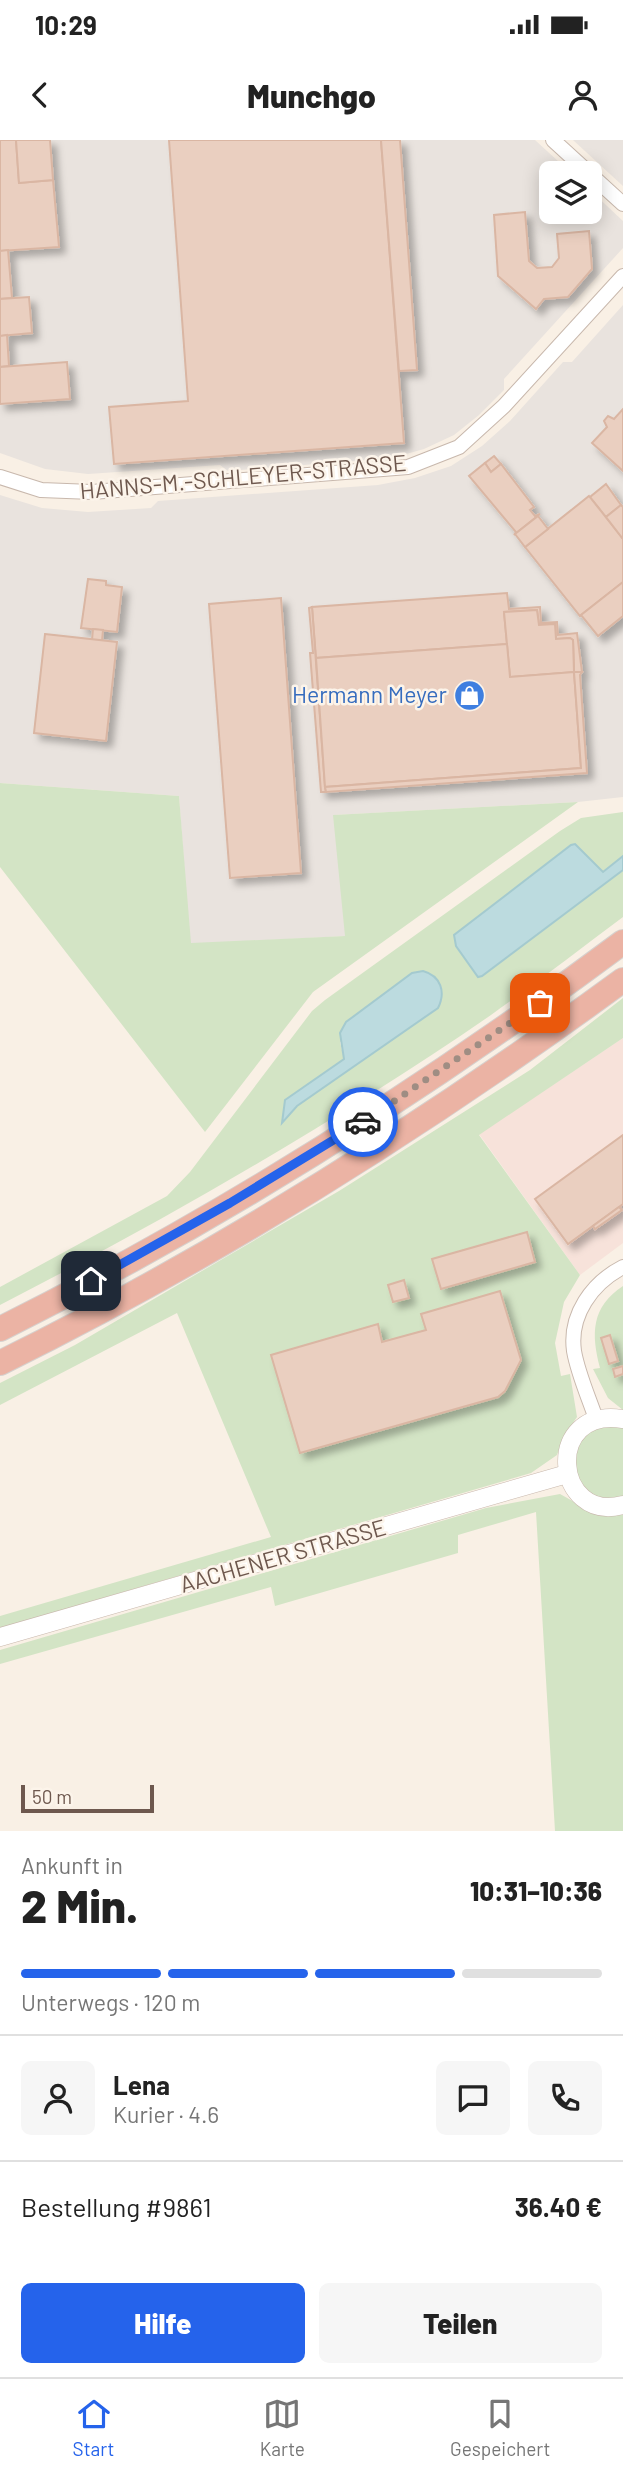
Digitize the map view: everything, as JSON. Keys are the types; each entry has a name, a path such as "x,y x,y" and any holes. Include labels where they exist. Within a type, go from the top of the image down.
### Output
{"highway":[{"path":"0,1329 185,1229 320,1149 485,1042 623,942"},
{"path":"0,1363 155,1281 321,1184 470,1088 623,980"}],"street":[{"path":"552,140 575,161"},
{"path":"602,185 623,204"},
{"name":"HANNS-M.-SCHLEYER-STRASSE","path":"0,477 41,490 92,492 408,467 459,447 504,406 623,276"},
{"path":"596,1419 574,1353 573,1335 576,1319 593,1289 623,1267"},
{"path":"623,1419 596,1419 584,1426 568,1447 565,1460 567,1474 574,1488 585,1499 600,1506 623,1505"},
{"name":"AACHENER STRASSE","path":"0,1637 567,1474"}],"shaded area":[{"path":"0,140 535,140 558,161 539,161 539,224 602,224 602,201 623,221 623,248 504,379 504,390 454,435 424,449 392,458 228,471 220,465 88,474 45,469 0,453"},
{"path":"573,140 623,140 623,186 602,167 602,161 596,161"},
{"path":"623,305 623,797 578,802 334,815 346,936 190,944 179,796 0,783 0,495 42,508 88,512 151,508 158,501 378,485 415,478 451,466 482,446 510,421 563,362 572,362"},
{"path":"623,1038 623,1243 580,1275 479,1134"}],"green space":[{"path":"0,783 179,796 191,943 345,936 333,815 578,802 313,992 205,1132 0,867"},
{"path":"623,812 623,856 603,872 575,844 454,935 456,946 478,977 482,976 623,870 623,917 491,1015 372,1094 250,1168 0,1305 0,1287 167,1196 190,1172 312,1011 325,1000 581,818","holes":["441,986 442,999 438,1008 297,1106 285,1100 344,1059 340,1042"]},
{"path":"623,998 623,1038 479,1135 580,1275 564,1302 555,1343 561,1376 570,1374 577,1417 564,1436 557,1455 531,1473 0,1628 0,1616 271,1537 177,1313 0,1405 0,1383 75,1345 339,1191 530,1070"},
{"path":"623,1286 623,1410 608,1398 593,1369 600,1368 595,1344 599,1312 612,1294"},
{"path":"599,1424 623,1425 623,1500 591,1497 571,1467 575,1445"},
{"path":"560,1494 596,1514 623,1514 623,1831 555,1831 536,1512 458,1535 458,1553 275,1606 271,1587 0,1664 0,1650 486,1508"}],"water":[{"path":"575,844 603,872 623,856 623,870 478,977 456,946 454,935"},
{"path":"423,971 434,977 440,985 442,996 438,1008 297,1106 282,1123 285,1100 344,1059 340,1033 346,1022 412,973"}],"building":[{"path":"0,140 16,140 19,183 53,180 59,247 0,251"},
{"path":"16,140 50,140 53,180 19,183"},
{"path":"169,140 381,140 404,443 114,464 109,407 188,401"},
{"path":"381,140 400,140 417,370 399,371"},
{"path":"525,212 529,261 537,268 552,267 559,258 557,234 589,231 592,269 568,297 544,299 536,309 498,276 494,215"},
{"path":"8,250 12,298 0,299 0,251"},
{"path":"29,297 32,333 0,336 0,299"},
{"path":"7,335 9,366 0,367 0,336"},
{"path":"67,362 70,399 0,404 0,367"},
{"path":"623,409 623,471 592,443 607,427 604,421 608,416 614,419"},
{"path":"494,456 501,464 491,472 485,463"},
{"path":"485,463 491,472 501,464 534,507 530,510 535,516 540,514 514,535 516,532 469,476"},
{"path":"606,484 621,505 606,517 590,497"},
{"path":"589,496 623,539 623,582 580,616 525,547"},
{"path":"621,505 623,507 623,539 606,517"},
{"path":"538,516 548,529 525,547 515,534"},
{"path":"88,579 106,581 106,585 122,587 117,632 81,628"},
{"path":"623,582 623,616 598,636 581,615"},
{"path":"507,593 509,609 540,607 541,623 557,622 558,635 577,633 582,672 574,672 573,640 556,639 555,624 539,625 537,610 504,612 507,644 316,658 312,607"},
{"path":"281,598 301,873 230,878 209,604"},
{"path":"312,607 326,792 321,792 310,653 313,653 309,608"},
{"path":"537,610 539,625 555,624 556,639 573,640 574,672 510,677 504,612"},
{"path":"93,629 103,630 102,641 92,640"},
{"path":"45,634 117,642 106,741 34,733"},
{"path":"507,644 510,677 574,672 581,768 325,787 316,658"},
{"path":"574,672 582,672 580,675 587,773 326,792 325,787 581,768"},
{"path":"623,1135 623,1204 568,1244 535,1199"},
{"path":"619,1207 622,1210 595,1229 593,1226"},
{"path":"527,1232 535,1262 441,1289 432,1259"},
{"path":"404,1280 409,1298 393,1302 388,1285"},
{"path":"500,1291 521,1360 505,1391 498,1397 300,1453 271,1355 378,1324 382,1342 426,1330 421,1314"},
{"path":"610,1335 618,1361 609,1364 601,1338"},
{"path":"623,1366 623,1374 615,1377 613,1369"}],"way so far":[{"path":"363,1122 540,1003"}],"place":[{"name":"Hermann Meyer","path":"470,695"}],"route":[{"path":"91,1281 230,1203 363,1122"}]}
